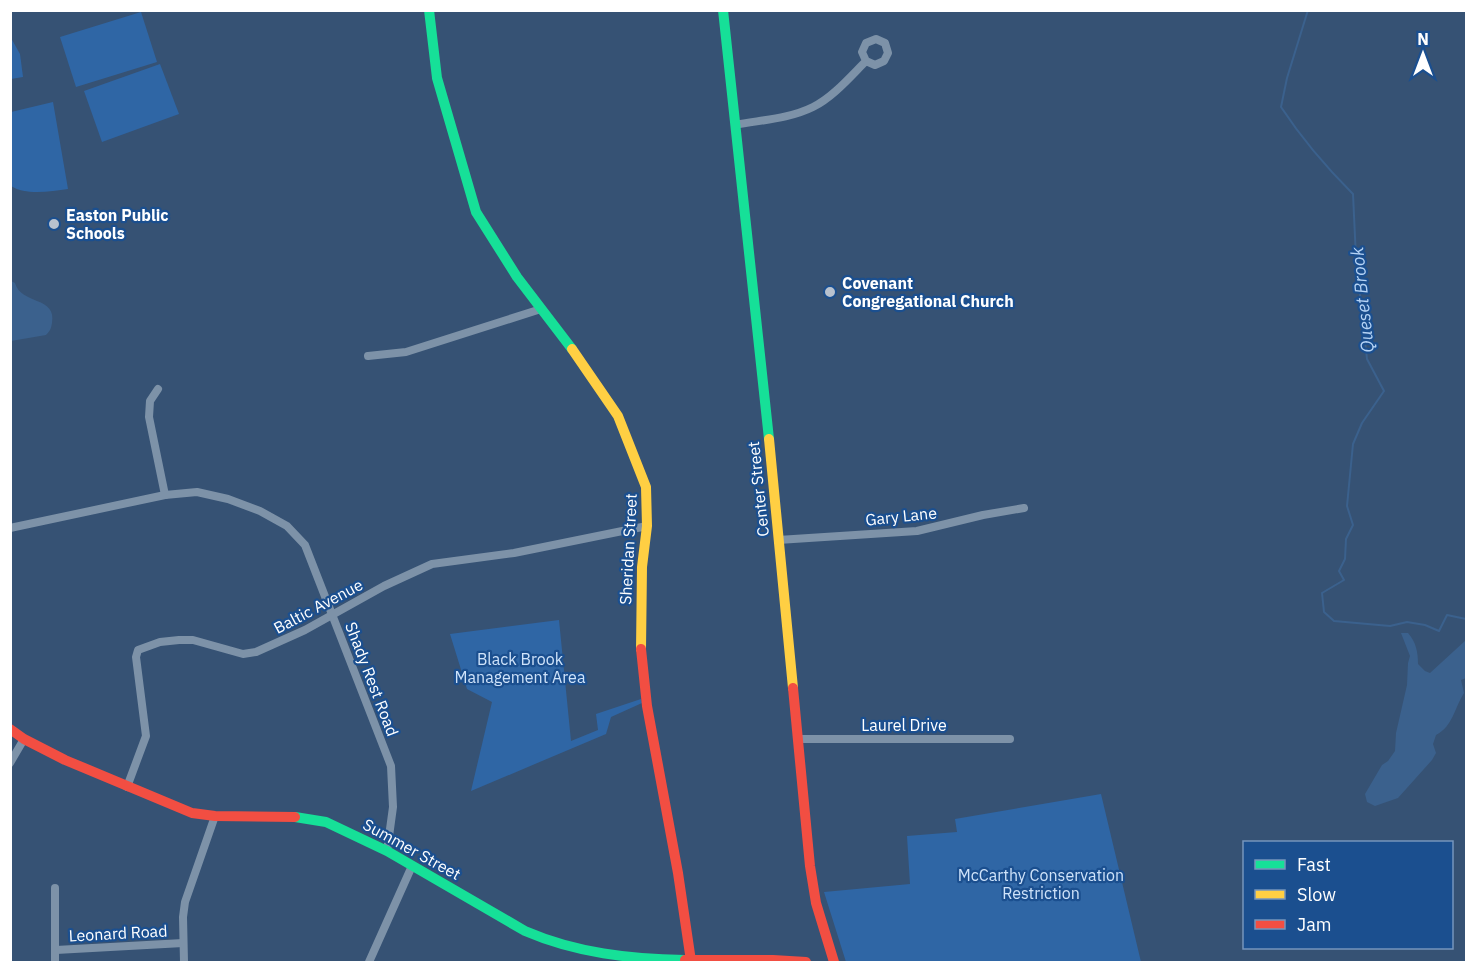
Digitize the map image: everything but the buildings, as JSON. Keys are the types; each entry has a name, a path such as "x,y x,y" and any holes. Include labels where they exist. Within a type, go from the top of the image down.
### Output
{"street":[{"name":"Sheridan Street","path":"429,10 437,78 476,212 517,277 587,369 618,416 646,487 647,526 642,567 639,634 641,659 691,961"},
{"name":"Center Street","path":"723,10 760,348 812,883 820,920 834,963"},
{"path":"735,125 791,115 813,107 832,94 866,61"},
{"path":"368,356 406,352 541,309"},
{"path":"158,389 150,401 149,417 165,495"},
{"name":"Shady Rest Road","path":"10,528 165,495 197,492 228,499 260,511 287,526 305,545 391,766 393,807 387,851"},
{"name":"Gary Lane","path":"778,540 917,531 1024,508"},
{"name":"Baltic Avenue","path":"127,787 146,736 137,671 138,650 160,642 186,640 243,654 256,652 333,616 384,586 432,564 514,553 647,526"},
{"name":"Summer Street","path":"10,729 24,739 65,760 192,813 215,816 274,816 326,822 387,851 544,941 597,953 670,961 763,960 806,963"},
{"path":"10,763 24,739"},
{"name":"Laurel Drive","path":"798,739 1010,739"},
{"path":"184,963 185,902 215,816"},
{"path":"369,963 412,866"},
{"path":"55,888 55,963"},
{"name":"Leonard Road","path":"56,950 183,943"}],"green space":[{"path":"141,12 157,62 76,87 60,37"},
{"path":"11,38 20,54 23,77 11,79"},
{"path":"160,64 179,114 102,142 84,91"},
{"path":"53,102 68,189 39,192 17,189 11,186 11,112"},
{"name":"Black Brook Management Area","path":"559,620 571,741 598,730 596,714 641,699 642,703 611,717 606,734 471,791 492,702 467,689 450,634"},
{"name":"McCarthy Conservation Restriction","path":"1101,794 1141,962 846,962 824,892 910,884 907,836 957,832 955,819"}],"shaded area":[{"path":"11,281 24,295 49,308 52,323 46,335 11,341"},
{"path":"1401,633 1408,633 1411,636 1418,655 1418,664 1430,673 1466,640 1466,678 1461,680 1464,693 1450,722 1436,735 1433,744 1436,753 1432,760 1398,798 1375,806 1367,802 1365,794 1382,765 1395,751 1396,733 1407,685 1410,656"}],"waterway":[{"name":"Queset Brook","path":"1308,10 1287,78 1281,107 1333,174 1353,194 1356,258 1367,359 1384,391 1362,423 1353,444 1347,506 1353,525 1346,539 1345,559 1339,571 1344,580 1322,593 1324,612 1334,621 1390,626 1407,622 1425,625 1439,631 1447,615 1466,619"}],"traffic: fast":[{"path":"429,10 437,78 476,212 517,277 572,349"},
{"path":"723,10 769,439"},
{"path":"295,817 326,822 387,851 525,931 544,939 604,953 685,960"}],"traffic: slow":[{"path":"572,349 618,416 646,487 647,526 642,567 641,649"},
{"path":"769,439 793,688"}],"traffic: jam":[{"path":"641,649 647,706 678,873 691,961"},
{"path":"793,688 810,866 816,903 834,962"},
{"path":"10,729 24,739 65,760 192,813 215,816 295,817"},
{"path":"685,960 806,962"}],"place":[{"name":"Easton Public Schools","path":"54,224"},
{"name":"Covenant Congregational Church","path":"830,292"}]}
